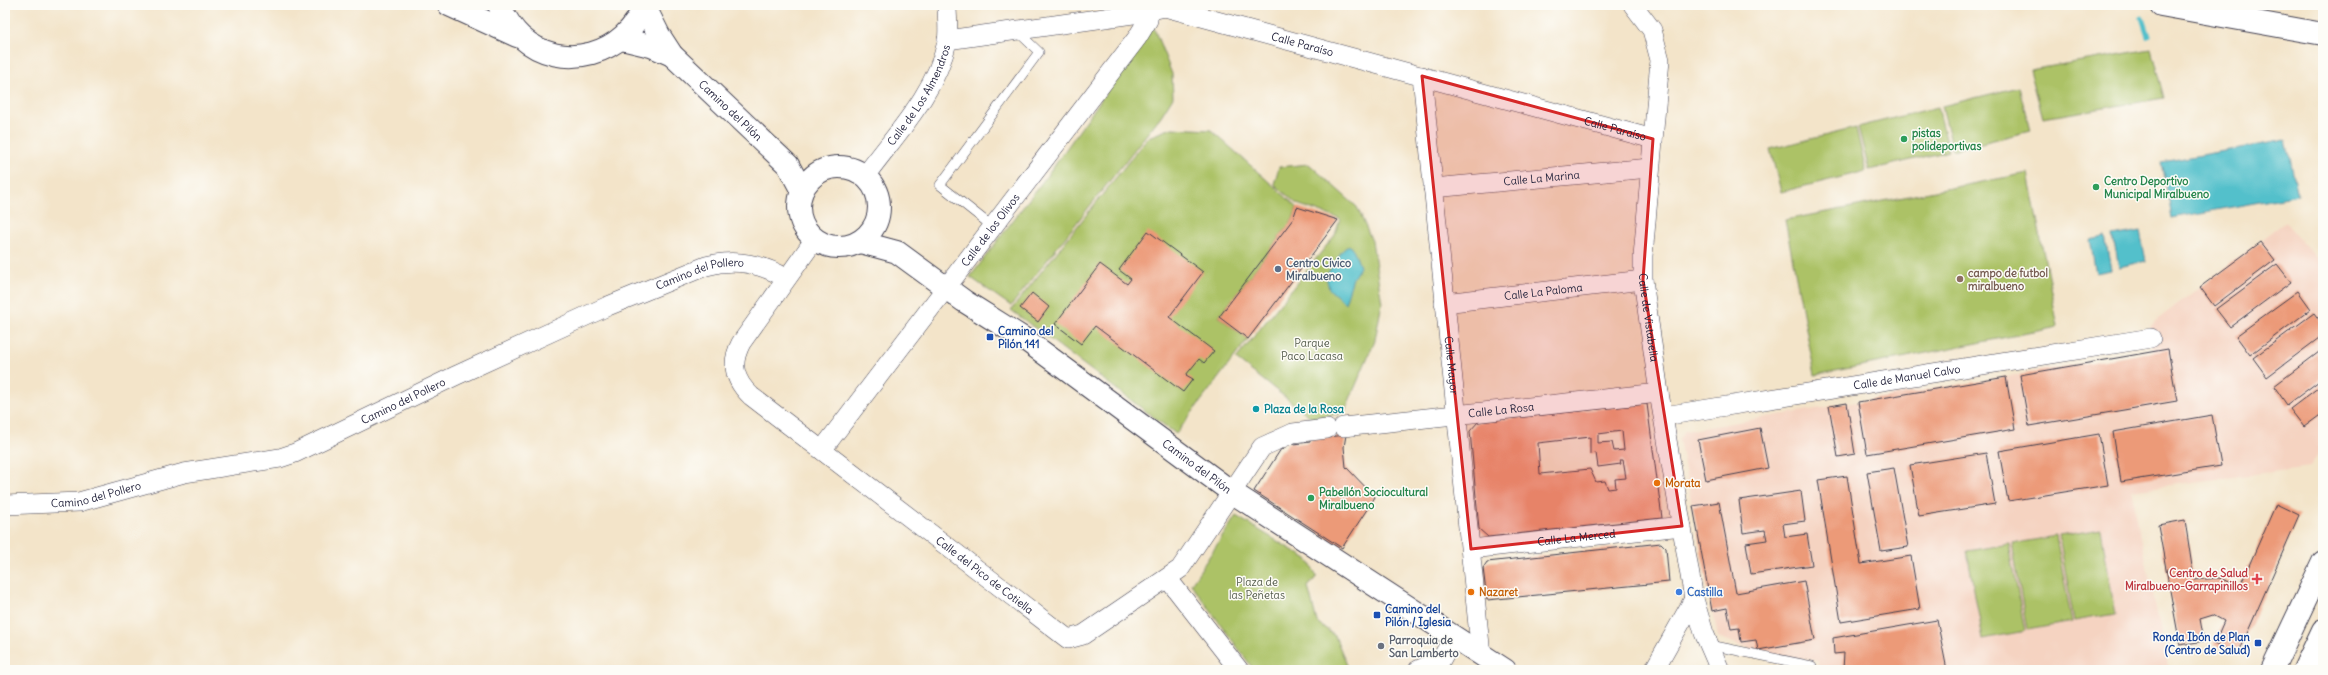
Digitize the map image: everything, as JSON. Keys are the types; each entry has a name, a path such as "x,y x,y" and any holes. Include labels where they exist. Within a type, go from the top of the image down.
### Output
{"main road":[{"path":"449,5 522,38 541,50 557,55 574,56 591,54 607,48 622,39 632,28 644,5"},
{"path":"499,5 513,29 522,38"},
{"name":"Camino del Pilón","path":"644,5 659,35 672,55 809,183"},
{"path":"2161,5 2323,34"},
{"name":"Camino del Pilón","path":"622,39 651,46 672,55"},
{"path":"840,167 849,168 865,176 872,183 878,196 880,210 878,219 868,236 860,242 842,248 823,244 807,232 800,217 800,201 809,183 832,168 840,167"},
{"name":"Camino del Pilón","path":"878,219 897,252"},
{"name":"Camino del Pilón","path":"860,242 897,252 946,289 1021,336 1233,493 1505,670"},
{"path":"2272,670 2323,562"},
{"path":"2304,670 2319,638"}],"street":[{"name":"Calle de Los Almendros","path":"865,176 916,108 934,77 947,40 947,5"},
{"name":"Calle de Vistabella","path":"1634,5 1652,30 1660,60 1643,256 1643,280 1659,393 1694,599 1707,639 1720,670"},
{"name":"Calle Paraíso","path":"947,40 1133,14 1149,7 1170,8 1653,139"},
{"name":"Calle de los Olivos","path":"822,450 1139,34 1148,20 1149,7"},
{"name":"Calle Mayor","path":"1422,76 1455,413 1471,549 1481,655"},
{"name":"Calle La Marina","path":"1433,188 1650,168"},
{"path":"786,278 815,239"},
{"name":"Camino del Pollero","path":"5,505 79,502 184,472 280,458 295,453 587,316 706,266 720,262 744,262 772,270 786,278"},
{"name":"Calle del Pico de Cotiella","path":"786,278 741,343 734,358 733,367 738,382 747,393 1068,639 1083,635 1168,579 1180,569 1233,493"},
{"name":"Calle La Paloma","path":"1444,303 1643,280"},
{"name":"Calle de Manuel Calvo","path":"1664,416 2151,338"},
{"name":"Calle La Rosa","path":"1233,493 1262,447 1293,433 1455,413 1659,393"},
{"name":"Calle La Merced","path":"1471,549 1682,526"},
{"path":"1168,579 1239,670"},
{"path":"1654,670 1694,599"},
{"path":"1680,626 1693,628 1707,639"},
{"path":"1418,670 1441,660 1454,636"},
{"path":"2319,638 2323,667"}],"lane":[{"path":"993,227 940,185 1039,52 1017,31"},
{"path":"1707,639 1812,666"}],"highlighted area":[{"path":"1422,76 1653,139 1643,280 1682,526 1471,549"}],"shaded area":[{"path":"2285,222 2323,266 2323,445 2310,467 2131,490 2169,670 1818,670 1818,661 1758,653 1718,637 1679,439 1685,431 2153,352 2149,326"}],"green space":[{"path":"1153,26 1172,74 1173,97 1161,116 1011,306 970,277 1052,169"},
{"path":"2151,49 2164,98 2043,118 2030,70"},
{"path":"2019,87 2030,131 1953,150 1942,106"},
{"name":"pistas polideportivas","path":"1938,107 1949,151 1869,170 1858,127"},
{"path":"1172,128 1211,130 1297,207 1293,219 1219,317 1248,339 1176,434 1011,310 1148,137"},
{"path":"1856,128 1866,171 1781,192 1770,149"},
{"name":"Parque Paco Lacasa","path":"1309,164 1357,207 1372,241 1382,303 1375,340 1344,413 1312,418 1236,359 1335,235 1340,219 1297,204 1274,184 1279,167"},
{"path":"2028,173 2058,327 1815,375 1785,220"},
{"name":"Plaza de las Peñetas","path":"1236,516 1307,559 1317,576 1308,587 1317,622 1335,636 1349,670 1254,670 1191,584"},
{"path":"2101,529 2115,614 2074,621 2059,536"},
{"path":"2056,536 2072,622 2027,630 2012,544"},
{"path":"2009,544 2025,631 1983,639 1967,551"}],"water":[{"path":"2286,140 2298,195 2172,218 2162,162"},
{"path":"2140,231 2146,261 2119,267 2113,236"},
{"path":"2105,237 2111,270 2096,273 2090,240"},
{"path":"1349,245 1355,253 1360,267 1353,278 1345,303 1329,289 1326,276 1342,251"}],"building":[{"name":"Centro Cívico Miralbueno","path":"1297,207 1338,220 1248,339 1219,317 1293,219"},
{"path":"1148,231 1203,272 1169,317 1214,351 1204,363 1199,359 1186,375 1193,379 1183,392 1095,326 1081,344 1055,324 1100,264 1127,284 1131,279 1119,270"},
{"path":"2261,242 2275,260 2214,306 2200,287"},
{"path":"2277,264 2291,282 2230,327 2216,309"},
{"path":"2298,291 2311,309 2250,355 2236,336"},
{"path":"1032,293 1049,307 1038,322 1020,308"},
{"path":"2314,313 2323,325 2323,335 2267,377 2253,358"},
{"path":"2168,349 2177,401 2029,426 2020,375"},
{"path":"2323,349 2323,378 2287,405 2274,386"},
{"path":"2006,377 2015,429 1867,454 1858,402"},
{"path":"2323,384 2323,413 2304,427 2290,409"},
{"path":"1847,403 1855,454 1838,457 1829,406"},
{"path":"1647,404 1662,518 1488,537 1479,529 1470,431 1478,422","holes":["1622,431 1624,450 1614,451 1612,442 1598,443 1598,434","1590,437 1590,454 1596,453 1598,467 1621,464 1620,460 1623,460 1626,478 1615,479 1616,488 1608,489 1605,481 1596,482 1590,469 1540,474 1538,443"]},
{"path":"2212,415 2221,466 2121,482 2113,432"},
{"path":"1760,428 1768,468 1706,480 1698,440"},
{"path":"2099,434 2108,485 2008,501 1999,451"},
{"name":"Pabellón Sociocultural Miralbueno","path":"1346,435 1344,447 1346,467 1375,497 1342,548 1254,491 1281,449 1283,450 1288,443 1294,441 1294,444 1310,442 1310,439"},
{"path":"1986,453 1995,504 1919,516 1910,465"},
{"path":"1894,468 1908,547 1881,551 1867,472"},
{"path":"1847,476 1861,564 1911,556 1920,609 1841,622 1818,480"},
{"path":"1801,491 1805,521 1783,524 1785,537 1807,534 1812,565 1751,574 1746,543 1767,540 1765,530 1743,533 1739,500"},
{"path":"1719,502 1736,593 1804,581 1815,640 1758,650 1756,640 1741,642 1739,628 1731,629 1727,608 1712,611 1693,506"},
{"name":"Centro de Salud Miralbueno-Garrapinillos","path":"2276,504 2299,515 2238,654 2214,644 2224,621 2213,615 2200,619 2204,641 2180,645 2158,525 2185,520 2194,580 2219,578 2240,586"},
{"path":"1661,543 1666,548 1669,582 1487,600 1483,568 1487,562"},
{"path":"1937,620 1947,670 1843,670 1844,653 1834,654 1833,638"}],"waterway":[{"path":"2142,18 2148,36"}],"place":[{"name":"pistas polideportivas","path":"1904,139"},
{"name":"Centro Deportivo Municipal Miralbueno","path":"2096,187"},
{"name":"Centro Cívico Miralbueno","path":"1278,269"},
{"name":"campo de futbol miralbueno","path":"1960,279"},
{"name":"Camino del Pilón 141","path":"990,337"},
{"name":"Plaza de la Rosa","path":"1256,409"},
{"name":"Morata","path":"1657,483"},
{"name":"Pabellón Sociocultural Miralbueno","path":"1311,498"},
{"name":"Centro de Salud Miralbueno-Garrapinillos","path":"2257,579"},
{"name":"Nazaret","path":"1471,592"},
{"name":"Castilla","path":"1679,592"},
{"name":"Camino del Pilón / Iglesia","path":"1377,615"},
{"name":"Ronda Ibón de Plan (Centro de Salud)","path":"2258,643"},
{"name":"Parroquia de San Lamberto","path":"1381,646"}]}
